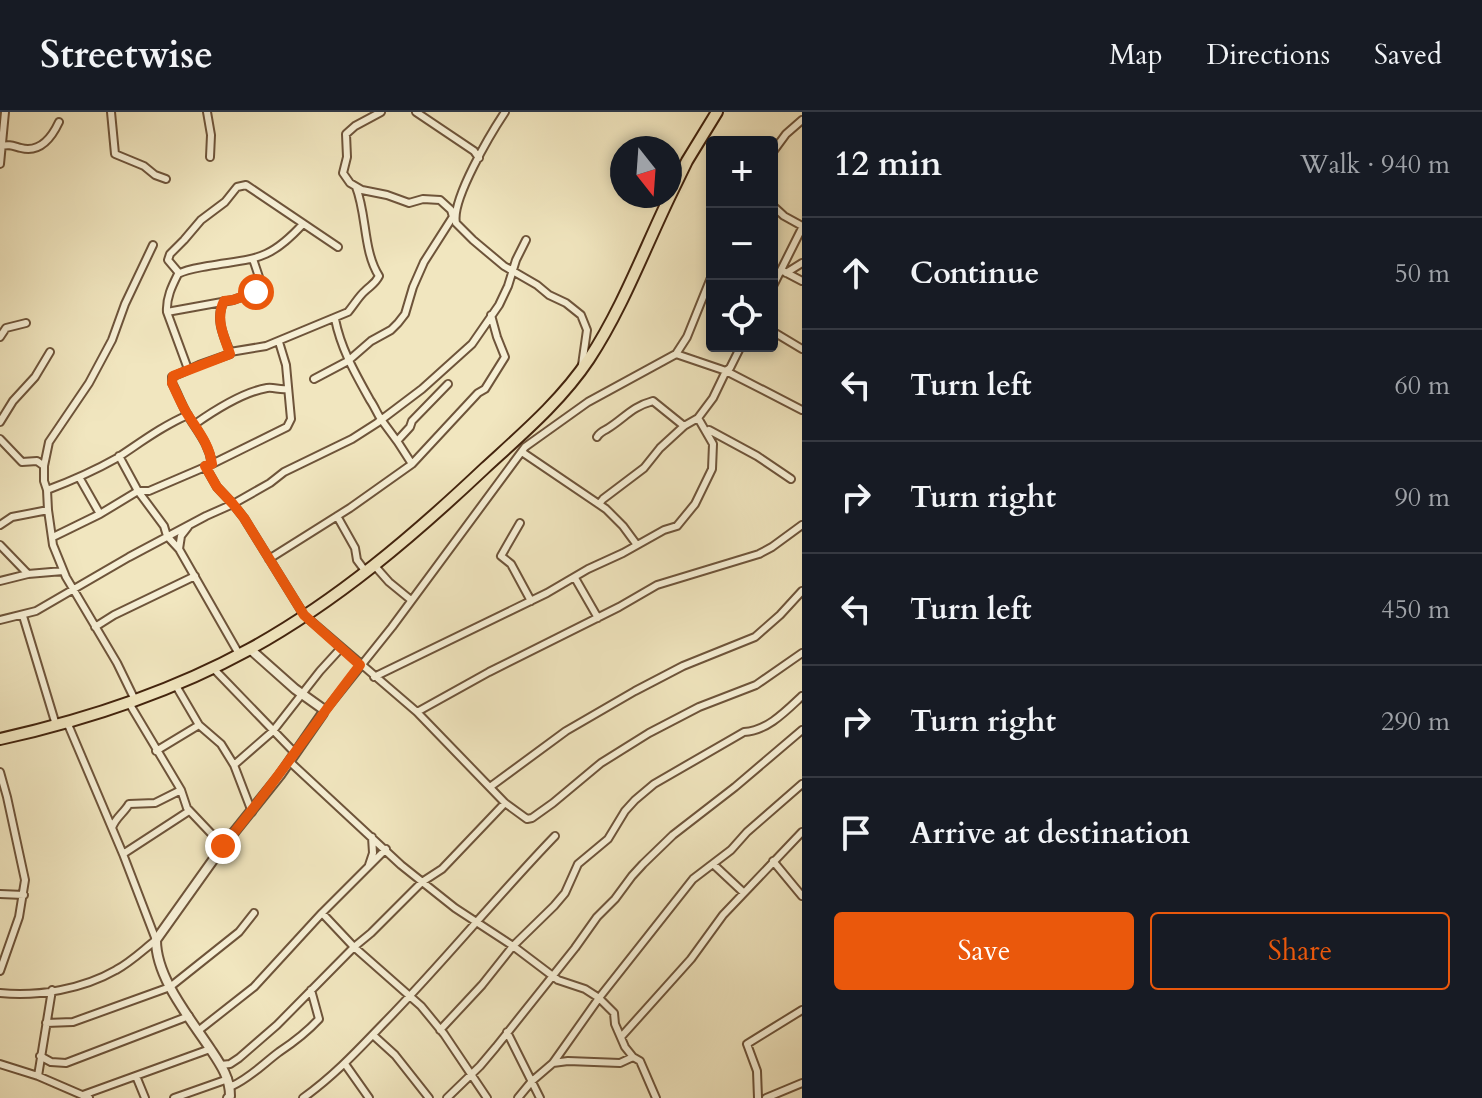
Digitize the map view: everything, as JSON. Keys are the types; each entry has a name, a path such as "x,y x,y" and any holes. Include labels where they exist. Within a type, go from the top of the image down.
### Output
{"highway":[{"path":"682,171 717,112"},
{"path":"0,739 132,702 212,667 250,649 370,569 522,446 582,368 612,320 664,208"}],"street":[{"path":"0,164 5,112"},
{"path":"111,112 115,154 166,179"},
{"path":"207,112 211,135 210,157"},
{"path":"381,112 346,134 345,177 356,187 409,203 423,199 440,200 451,210 461,229 512,271 581,315 587,330 582,368"},
{"path":"416,112 474,151 479,158"},
{"path":"314,379 348,361 371,341 391,330 402,318 422,265 454,216 479,158 505,112"},
{"path":"778,145 802,120"},
{"path":"1,146 13,144 25,149 41,145 50,139 59,122"},
{"path":"179,273 168,260 170,254 201,220 241,185 246,185 338,247"},
{"path":"356,187 368,248 379,276 375,284 363,292 348,312 335,319 279,342 230,352 173,376 171,380 208,448 208,465 217,487 233,504 304,615 417,712 505,803 527,819 601,763 640,739 699,707 756,685 802,653"},
{"path":"361,200 370,191"},
{"path":"775,208 802,229 777,280"},
{"path":"188,369 166,303 179,273 253,259 278,248 303,224"},
{"path":"0,620 43,608 167,536 233,504 284,472 352,439 381,420 469,349 506,292 526,240"},
{"path":"153,245 112,340 89,383 52,436 44,466 44,481 53,545 63,571 117,663 132,702 156,751 181,790 189,811 223,846"},
{"path":"167,312 249,295 260,289 253,259"},
{"path":"783,271 802,263"},
{"path":"783,271 802,281"},
{"path":"224,301 220,323 230,352"},
{"path":"0,993 74,987 126,964 156,940 223,846 411,600 522,446 588,402 676,354 706,302"},
{"path":"269,559 412,464 485,389 505,361 491,315"},
{"path":"335,319 348,361 381,420 412,464"},
{"path":"0,337 6,328 26,323"},
{"path":"778,335 802,349"},
{"path":"53,537 138,491 149,491 287,427 291,419 286,365 279,342"},
{"path":"0,422 50,352"},
{"path":"599,504 644,468 684,426 698,418 713,398 738,352"},
{"path":"676,354 726,371 802,410"},
{"path":"398,440 448,384"},
{"path":"195,424 236,399 270,387 287,389"},
{"path":"597,437 630,410 653,401 684,426"},
{"path":"47,490 119,456 188,415"},
{"path":"374,677 677,526 699,499 712,469 713,444 698,418"},
{"path":"706,428 791,479"},
{"path":"0,439 22,462 37,461 44,466"},
{"path":"522,446 599,504 623,526 637,545"},
{"path":"119,456 138,491 164,526 167,536 179,549 239,654"},
{"path":"79,477 100,514"},
{"path":"0,525 12,517 48,510"},
{"path":"337,516 355,548 357,560 411,600"},
{"path":"520,523 501,556 511,564 531,601"},
{"path":"179,549 181,536 190,524"},
{"path":"417,712 668,580 767,551 802,525"},
{"path":"0,545 28,574"},
{"path":"0,581 28,574 63,571"},
{"path":"95,627 195,576"},
{"path":"575,578 598,618"},
{"path":"490,787 566,731 635,691 683,666 755,637 802,591"},
{"path":"23,616 61,723 123,854 156,940 159,963 170,987 221,1065 228,1082 228,1098"},
{"path":"234,765 273,731 341,648"},
{"path":"250,649 324,712"},
{"path":"212,667 273,731 292,757 422,882 551,976 599,998 614,1013 621,1037 633,1057 640,1061 656,1098"},
{"path":"175,684 199,725 221,744 234,765 252,812"},
{"path":"440,1030 513,946 565,893 578,864 603,844 625,811 654,784 744,732 753,732 769,724 802,696"},
{"path":"156,751 199,725"},
{"path":"447,1098 485,1061 597,917 643,864 673,835 802,730"},
{"path":"0,772 24,872 24,895 0,971"},
{"path":"518,1098 553,1063 599,998 689,884 802,784"},
{"path":"112,828 129,804 155,803 181,790"},
{"path":"221,1065 239,1058 292,1011 422,882 442,869 505,803"},
{"path":"123,854 189,811"},
{"path":"621,1037 691,959 723,915 802,832"},
{"path":"307,1097 373,1035 555,836"},
{"path":"368,868 373,853 372,837"},
{"path":"198,1031 254,987 386,849"},
{"path":"773,861 802,896"},
{"path":"713,864 744,893"},
{"path":"0,894 24,895"},
{"path":"46,1023 73,1022 170,987 239,932 254,913"},
{"path":"322,913 354,947 421,1006 487,1098"},
{"path":"228,1082 232,1086 248,1077 300,1038 319,1019 311,989"},
{"path":"38,1076 52,990"},
{"path":"758,1098 757,1071 747,1044 802,1010"},
{"path":"40,1056 56,1063 66,1063 189,1016"},
{"path":"507,1032 540,1098"},
{"path":"373,1035 395,1055 429,1098"},
{"path":"0,1064 38,1076 82,1096 210,1049"},
{"path":"553,1063 620,1063 633,1057"},
{"path":"345,1064 369,1098"},
{"path":"136,1076 145,1098"},
{"path":"174,1098 228,1082"},
{"path":"766,1098 802,1083"}],"route":[{"path":"223,846 252,812 360,665 304,615 244,518 217,487 205,466 212,464 208,448 171,380 173,376 230,354 220,323 221,307 224,301 256,292"}]}
